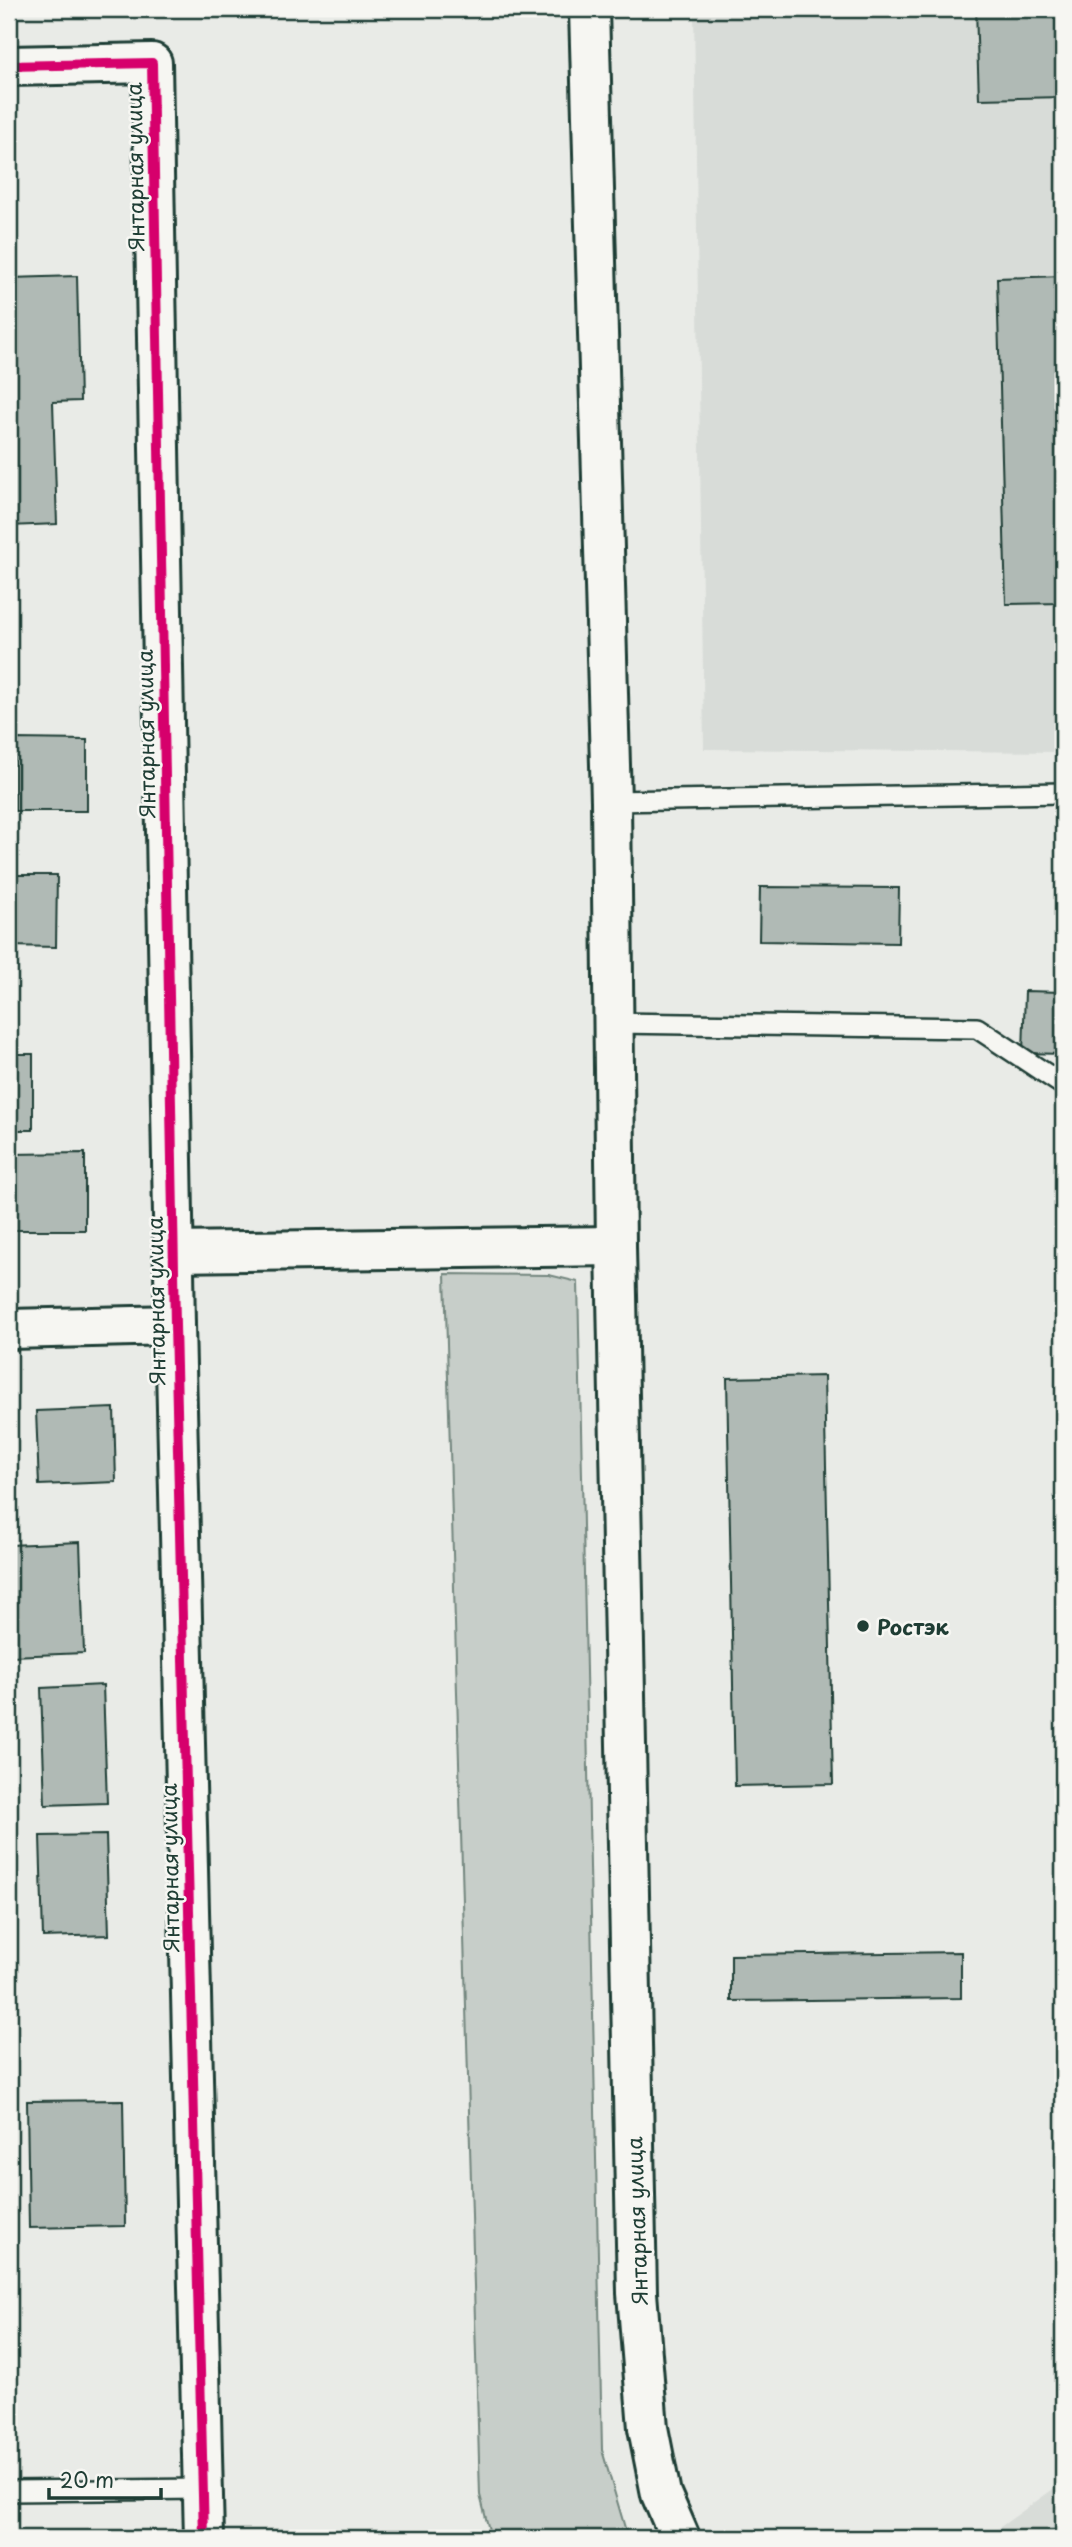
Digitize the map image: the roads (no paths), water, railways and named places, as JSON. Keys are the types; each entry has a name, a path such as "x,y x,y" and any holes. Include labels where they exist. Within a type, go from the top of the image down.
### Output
{"street":[{"name":"Янтарная улица","path":"589,9 611,801 616,1246 637,2293 648,2428 661,2494 680,2538"},
{"name":"Янтарная улица","path":"9,66 152,63 173,1252 204,2538"},
{"path":"173,1252 616,1246"},
{"path":"9,1329 175,1325"}],"lane":[{"path":"611,801 1063,793"},
{"path":"614,1023 977,1028 1063,1085"},
{"path":"9,2491 203,2488"}],"place":[{"name":"Ростэк","path":"863,1626"}]}
